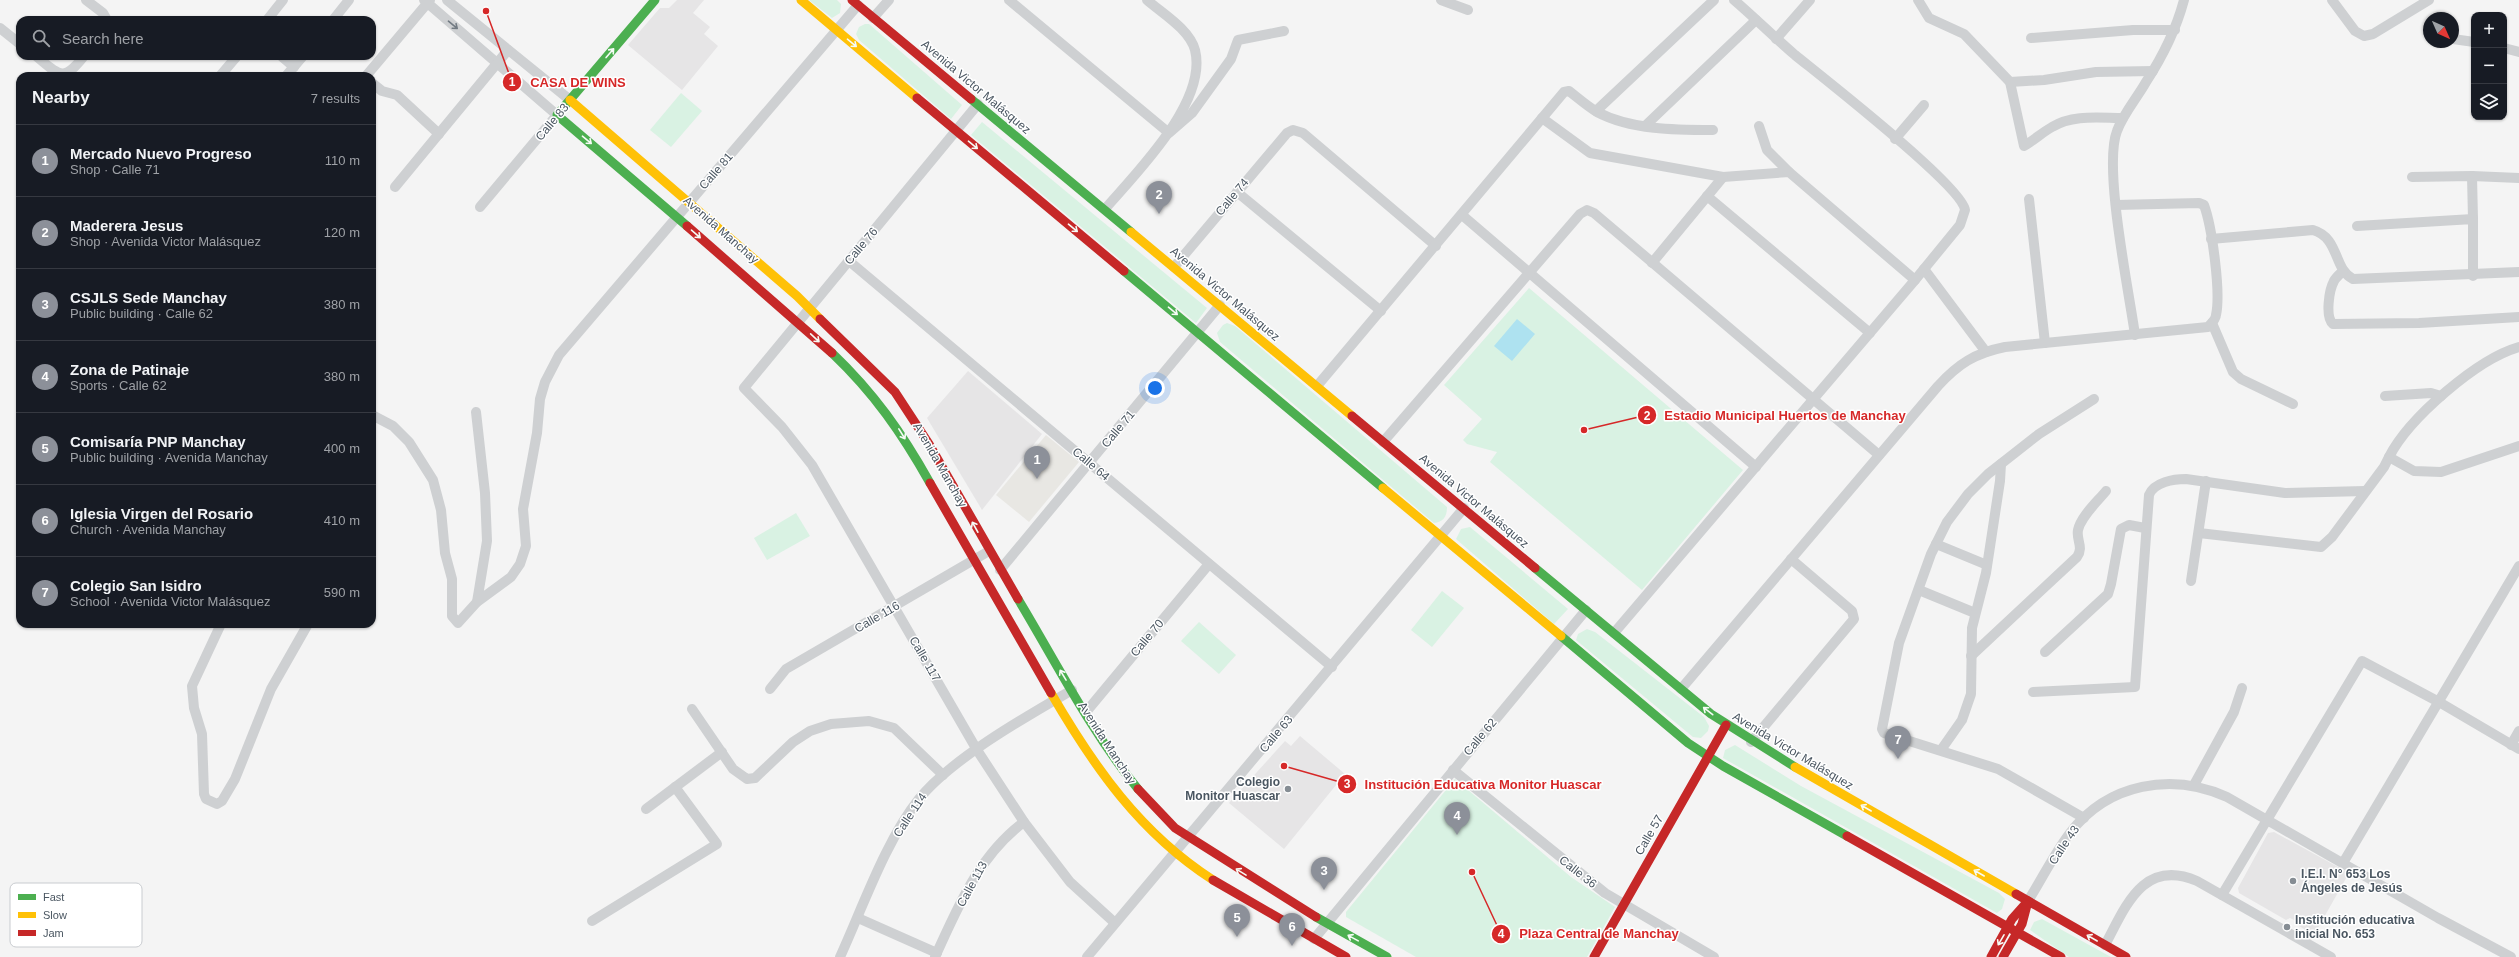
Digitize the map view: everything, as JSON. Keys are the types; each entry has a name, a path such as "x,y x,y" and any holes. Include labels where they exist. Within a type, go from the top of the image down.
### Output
{"main road":[{"name":"Calle 83","path":"557,115 655,0"},
{"path":"801,0 1683,739 1708,756 2061,957"},
{"name":"Avenida Victor Malásquez","path":"855,3 1726,725 1751,742 2126,957"},
{"name":"Avenida Manchay","path":"570,100 810,307 880,376 905,406 1000,570 1072,690 1115,758 1144,797 1188,838 1326,923 1387,957"},
{"name":"Avenida Manchay","path":"557,115 798,322 858,380 896,425 972,560 1055,700 1120,799 1174,852 1205,874 1346,957"},
{"name":"Calle 57","path":"1594,957 1726,725"},
{"path":"1991,957 2008,927 2028,901"},
{"path":"2003,957 2017,932 2028,901"}],"street":[{"path":"86,0 105,16"},
{"path":"270,16 283,0"},
{"path":"336,16 349,0"},
{"name":"Avenida Manchay","path":"447,0 570,100"},
{"path":"873,18 889,0"},
{"path":"1009,0 1169,133"},
{"path":"1147,0 1182,30 1195,51 1195,76 1185,105 1169,133"},
{"path":"1441,0 1468,10"},
{"path":"1596,111 1714,0"},
{"path":"1776,39 1810,0"},
{"path":"1918,0 1928,18 1964,34 2010,82 2024,146 2053,126 2067,121 2084,117 2123,118"},
{"path":"2135,335 2116,205 2113,144 2123,118 2153,71 2175,30 2184,0"},
{"path":"2332,0 2355,31 2364,36 2373,34 2428,0"},
{"path":"369,72 427,1"},
{"name":"Avenida Manchay","path":"427,1 557,115"},
{"path":"1614,633 1915,280 1960,225 1965,207 1960,198 1895,139 1776,39 1740,2"},
{"name":"Calle 81","path":"376,417 393,426 409,442 433,480 442,510 445,553 452,579 453,619 458,623 477,602 511,577 524,555 526,546 522,509 537,433 540,399 545,382 559,355 837,30 855,3"},
{"path":"1645,126 1756,20"},
{"path":"0,28 16,41"},
{"path":"2031,38 2133,30 2175,30"},
{"path":"1105,209 1169,133 1192,113 1231,59 1238,40 1284,31"},
{"path":"2459,40 2471,42"},
{"path":"2507,49 2519,52"},
{"path":"395,187 508,50"},
{"path":"41,60 56,72"},
{"path":"71,72 81,60"},
{"path":"223,72 234,60"},
{"path":"286,60 294,67"},
{"path":"290,72 300,60"},
{"path":"2010,82 2044,80 2096,72 2153,71"},
{"path":"376,86 382,91 397,95 439,134"},
{"path":"1317,386 1542,118 1567,91 1596,111 1626,122 1645,126 1676,129 1713,130"},
{"name":"Calle 76","path":"744,388 978,104"},
{"path":"1895,139 1924,106"},
{"name":"Calle 83","path":"480,207 557,115"},
{"path":"1542,118 1590,153 1723,176 1789,172"},
{"path":"1759,126 1767,150 1771,173"},
{"name":"Calle 74","path":"1174,267 1287,133 1293,130 1303,133 1436,246"},
{"path":"1767,150 1789,172 1915,280"},
{"path":"1652,263 1723,176"},
{"path":"2472,176 2473,276"},
{"path":"2412,177 2472,176 2519,178"},
{"path":"1237,192 1381,311"},
{"path":"1707,196 1870,333"},
{"path":"2029,199 2045,343"},
{"path":"1681,689 1879,455 1954,370 1971,357 1986,352 2045,343 2185,332 2208,328 2216,317 2218,298 2211,238 2205,206 2201,203 2116,205"},
{"path":"1384,442 1580,214 1587,210 1594,213 1879,455"},
{"path":"1462,215 1756,467"},
{"path":"2357,226 2473,219"},
{"path":"2211,238 2313,230 2324,235 2331,243 2343,271 2353,279 2473,276 2519,272"},
{"name":"Calle 64","path":"849,261 1332,667"},
{"path":"1924,269 1986,352"},
{"path":"2343,271 2335,279 2330,292 2329,319 2333,324 2419,323 2519,317"},
{"name":"Calle 71","path":"1000,570 1220,305"},
{"path":"2212,323 2233,372 2241,379 2293,404"},
{"path":"2199,533 2321,547 2332,538 2384,467 2400,438 2441,396 2492,358 2519,347"},
{"name":"Calle 117","path":"744,388 803,451 895,606 977,750 1024,822 1070,882 1115,924"},
{"path":"2385,396 2431,393 2441,396"},
{"path":"2084,818 1998,769 1884,733 1882,729 1894,660 1936,544 1960,503 1976,485 2000,464 2056,421 2094,399"},
{"path":"476,412 485,493 487,541 477,602"},
{"path":"2389,457 2414,471 2441,472 2519,446"},
{"path":"1941,750 1962,720 1969,702 1972,675 1971,637 1975,613 1987,565 2000,481 2000,464"},
{"path":"2033,692 2135,687 2145,528 2149,495 2156,486 2174,479 2206,481 2285,493 2366,491"},
{"path":"2190,581 2199,533 2206,481"},
{"path":"1971,656 2077,558 2080,550 2078,534 2079,526 2106,491"},
{"name":"Calle 63","path":"1087,957 1464,508"},
{"path":"2045,652 2110,590 2121,529 2128,525 2145,528"},
{"path":"1936,544 1987,565"},
{"name":"Calle 116","path":"770,689 786,669 989,551"},
{"path":"1751,742 1854,619 1852,611 1791,559"},
{"name":"Calle 70","path":"1086,712 1209,564"},
{"path":"2343,863 2519,566"},
{"path":"1919,590 1975,613"},
{"name":"Calle 62","path":"1314,939 1586,610"},
{"path":"219,628 192,686 194,708 202,734 204,794 206,799 217,804 222,801 236,779 271,689 306,628"},
{"path":"2222,895 2362,661 2439,702 2515,747 2519,731"},
{"path":"2194,785 2234,712 2242,688"},
{"name":"Calle 114","path":"840,957 906,817 925,792 943,775 977,750 1072,690"},
{"path":"692,709 733,769 747,779 755,778 793,742 810,731 831,724 869,722 894,728 943,775"},
{"path":"646,809 722,752"},
{"name":"Calle 36","path":"1453,770 1560,858 1623,905 1714,957"},
{"name":"Calle 43","path":"2028,901 2064,842 2084,818 2108,800 2137,788 2165,783 2194,785 2227,797 2268,819 2438,918 2511,957"},
{"path":"592,921 716,844 675,787"},
{"name":"Calle 113","path":"936,955 981,866 1003,839 1024,822"},
{"path":"2105,945 2134,895 2143,885 2156,877 2166,874 2186,876 2331,957"},
{"path":"858,918 936,955"}],"shaded area":[{"path":"677,0 704,0 693,13 710,27 704,34 718,46 682,90 628,45 660,8 669,8"},
{"path":"968,371 1042,434 982,510 927,418"},
{"path":"1046,435 1079,462 1029,522 996,495"},
{"name":"Colegio Monitor Huascar","path":"1300,736 1345,774 1284,849 1229,803 1285,741 1291,746"},
{"name":"I.E.I. N° 653 Los Ángeles de Jesús","path":"2274,832 2349,873 2314,935 2299,926 2298,922 2290,918 2286,920 2239,893 2238,888 2268,833"}],"green space":[{"path":"809,0 837,0 841,4 840,13 832,18"},
{"path":"869,24 962,105 951,119 859,40 856,34 859,27"},
{"path":"681,93 702,111 671,147 650,130"},
{"path":"982,122 1207,308 1196,323 971,135"},
{"path":"1529,288 1743,470 1642,590 1490,462 1497,452 1467,444 1463,440 1482,419 1444,385"},
{"path":"1227,323 1235,326 1447,507 1444,518 1434,523 1220,342 1217,333 1223,325"},
{"path":"796,513 810,536 767,560 754,538"},
{"path":"1470,527 1568,609 1554,624 1456,539 1461,529"},
{"path":"1442,591 1464,608 1432,647 1411,630"},
{"path":"1199,622 1236,655 1219,674 1181,641"},
{"path":"1587,629 1595,632 1704,717 1709,726 1708,731 1701,738 1693,737 1576,640 1578,634"},
{"path":"1735,745 1801,786 1999,893 2005,899 2002,909 1997,913 1723,758 1725,750"},
{"path":"1455,779 1571,877 1615,907 1587,957 1416,957 1346,917 1346,912"},
{"path":"2042,919 2111,957 2069,957 2030,930 2034,922"}],"water":[{"path":"1517,319 1535,334 1512,361 1494,346"}],"traffic: fast":[{"path":"655,0 557,115 687,226"},
{"path":"971,99 1131,232"},
{"path":"1124,271 1383,488"},
{"path":"832,353 861,383 886,414 909,447 930,483"},
{"path":"1535,568 1711,714 1795,767"},
{"path":"1018,599 1089,720 1138,789"},
{"path":"1561,636 1688,743 1723,766 1847,836"},
{"path":"1316,917 1387,957"}],"traffic: slow":[{"path":"801,0 917,98"},
{"path":"570,100 797,296 820,319"},
{"path":"1131,232 1352,416"},
{"path":"1383,488 1561,636"},
{"path":"1051,693 1084,747 1121,797 1141,820 1163,841 1187,862 1213,880"},
{"path":"1795,767 2016,894"}],"traffic: jam":[{"path":"852,0 971,99"},
{"path":"917,98 1124,271"},
{"path":"687,226 832,353"},
{"path":"820,319 895,392 929,444 1018,599"},
{"path":"1352,416 1535,568"},
{"path":"930,483 1051,693"},
{"path":"1594,957 1726,725"},
{"path":"1138,789 1175,828 1316,917"},
{"path":"1847,836 2061,957"},
{"path":"1213,880 1346,957"},
{"path":"2016,894 2126,957"},
{"path":"1991,957 2012,919 2028,901"},
{"path":"2003,957 2022,924 2027,905"}],"place":[{"name":"CASA DE WINS","path":"486,11"},
{"name":"Maderera Jesus","path":"1159,214"},
{"name":"Estadio Municipal Huertos de Manchay","path":"1584,430"},
{"name":"Mercado Nuevo Progreso","path":"1037,479"},
{"name":"Colegio San Isidro","path":"1898,759"},
{"name":"Institución Educativa Monitor Huascar","path":"1284,766"},
{"name":"Colegio Monitor Huascar","path":"1288,789"},
{"name":"Zona de Patinaje","path":"1457,835"},
{"name":"Plaza Central de Manchay","path":"1472,872"},
{"name":"I.E.I. N° 653 Los Ángeles de Jesús","path":"2293,881"},
{"name":"CSJLS Sede Manchay","path":"1324,890"},
{"name":"Institución educativa inicial No. 653","path":"2287,927"},
{"name":"Comisaría PNP Manchay","path":"1237,937"},
{"name":"Iglesia Virgen del Rosario","path":"1292,946"}]}
